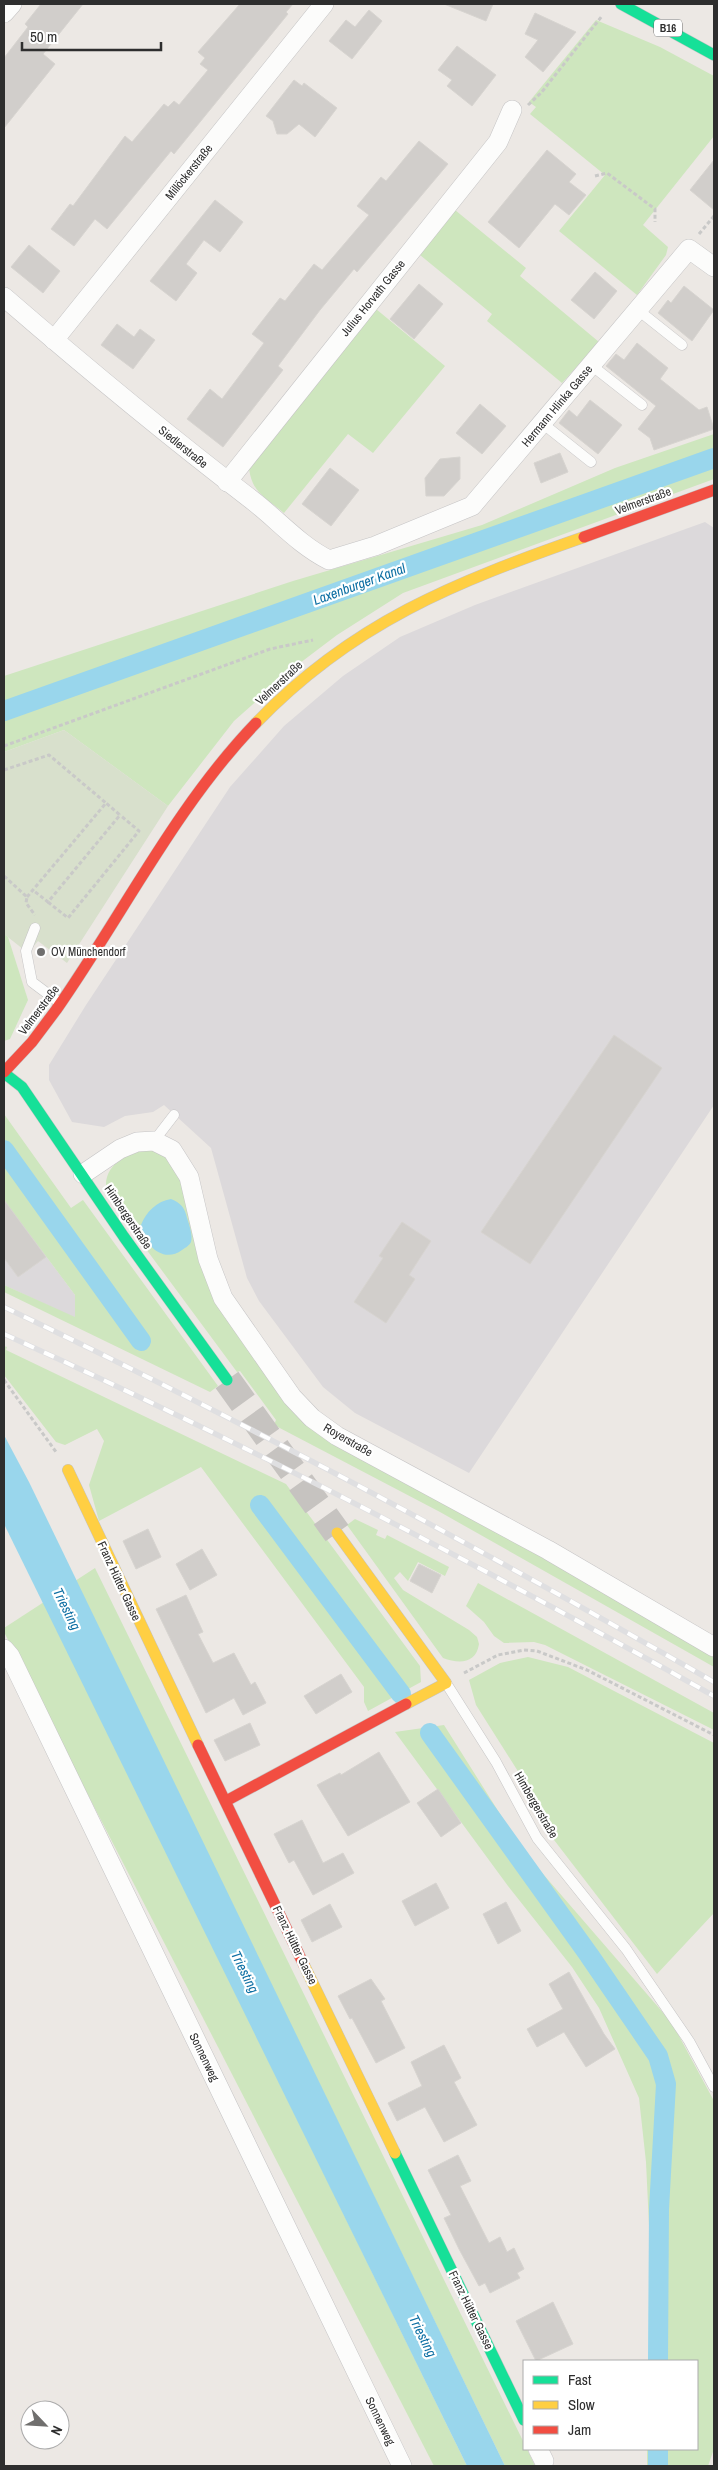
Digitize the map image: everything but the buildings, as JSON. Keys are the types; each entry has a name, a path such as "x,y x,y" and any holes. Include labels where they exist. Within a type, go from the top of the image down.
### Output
{"street":[{"path":"4,13 12,4"},
{"name":"Millöckerstraße","path":"54,340 324,4"},
{"name":"B16","path":"621,4 714,55"},
{"name":"Julius Horvath Gasse","path":"227,482 498,142 512,110"},
{"path":"689,249 714,268"},
{"name":"Hermann Hlinka Gasse","path":"375,546 472,506 689,249"},
{"name":"Siedlerstraße","path":"4,298 312,551 330,560 375,546"},
{"name":"Velmerstraße","path":"4,1072 22,1054 62,1005 176,825 208,780 236,745 268,710 308,674 342,648 434,595 505,565 714,490"},
{"name":"Himbergerstraße","path":"4,1072 22,1087 83,1174 124,1237 227,1380"},
{"path":"83,1174 120,1149 137,1142 154,1141"},
{"name":"Royerstraße","path":"154,1141 172,1150 189,1177 208,1259 223,1298 292,1397 312,1418 337,1436 548,1550 714,1647"},
{"name":"Franz Hütter Gasse","path":"68,1470 106,1554 523,2418"},
{"name":"Himbergerstraße","path":"337,1533 446,1683"},
{"name":"Sonnenweg","path":"4,1649 15,1664 402,2466"},
{"path":"226,1801 446,1683"}],"lane":[{"path":"638,310 682,345"},
{"path":"591,365 642,405"},
{"path":"542,423 591,462"},
{"path":"35,928 26,951 32,982 62,1005"},
{"path":"154,1141 174,1114"},
{"name":"Himbergerstraße","path":"446,1683 496,1762 537,1838 626,1948 689,2041 714,2087"}],"path":[{"path":"512,110 530,105 605,9"},
{"path":"595,176 607,172 655,209 655,222"},
{"path":"689,249 714,216"},
{"path":"4,746 270,649 317,640"},
{"path":"4,770 48,755 139,831 68,918 34,891"},
{"path":"35,928 39,920 26,903 27,897 106,803"},
{"path":"48,902 120,815"},
{"path":"4,876 27,897"},
{"path":"4,1380 68,1470"},
{"path":"446,1683 498,1655 524,1650 537,1651 587,1670 714,1735"}],"shaded area":[{"path":"705,522 714,528 714,1105 469,1473 355,1413 323,1387 259,1301 247,1278 211,1148 164,1105 153,1112 125,1116 104,1127 72,1122 49,1080 49,1065 86,1005 230,787 284,726 343,676 400,637 475,605"},
{"path":"4,1200 75,1295 75,1318 4,1285"}],"green space":[{"path":"596,20 660,47 714,76 714,136 643,225 668,247 666,255 637,295 559,231 605,175 530,114 536,107 529,102"},
{"path":"455,210 526,268 520,276 599,342 562,383 487,321 492,314 420,255"},
{"path":"376,309 445,366 373,453 348,434 284,513 256,489 250,476 249,467"},
{"path":"714,434 714,479 403,593 337,635 296,666 234,721 168,806 64,730 4,752 4,676 293,581 482,525 615,468"},
{"path":"64,730 168,806 67,963 38,941 28,953 4,934 4,752"},
{"path":"4,934 8,937 28,1000 10,1039 4,1041"},
{"path":"4,1114 71,1208 83,1200 218,1386 210,1392 4,1292 4,1285 75,1317 75,1295 4,1200"},
{"path":"150,1150 167,1156 178,1168 209,1284 298,1415 714,1653 714,1667 440,1512 274,1425 276,1420 240,1371 237,1372 146,1249 106,1186 110,1171 120,1160 135,1153"},
{"path":"4,1346 7,1347 6,1350 286,1484 420,1666 421,1682 368,1711 364,1702 364,1687 201,1467 99,1521 89,1485 104,1441 97,1429 65,1445 56,1442 4,1375"},
{"path":"355,1519 378,1530 376,1535 385,1539 387,1535 449,1567 445,1576 418,1562 408,1581 400,1572 394,1578 403,1590 469,1630 477,1637 479,1644 477,1651 471,1659 455,1661 443,1658 347,1525"},
{"path":"95,1568 523,2441 523,2450 527,2450 535,2466 505,2466 75,1581"},
{"path":"478,1583 714,1713 714,1730 545,1645 534,1642 504,1643 494,1636 484,1622 466,1606"},
{"path":"44,1602 467,2466 434,2466 4,1632 4,1628"},
{"path":"528,1657 568,1667 714,1743 714,1913 657,1974 551,1836 538,1803 476,1705 469,1680 500,1663"},
{"path":"444,1725 524,1852 672,2023 714,2101 714,2449 708,2466 647,2466 647,2450 698,2450 698,2360 652,2360 654,2331 646,2162 639,2098 599,2008 572,1967 508,1886 395,1732"}],"water":[{"path":"171,1199 180,1204 184,1209 190,1227 191,1242 175,1254 168,1255 161,1254 150,1245 141,1225 153,1208 161,1202"},
{"name":"Triesting","path":"4,1435 29,1482 505,2466 467,2466 4,1524"}],"waterway":[{"name":"Laxenburger Kanal","path":"4,711 714,458"},
{"path":"4,1150 141,1341"},
{"path":"260,1505 401,1694"},
{"path":"430,1733 589,1955 658,2056 666,2084 659,2209 658,2360"},
{"path":"658,2450 658,2466"}],"tunnel":[{"path":"227,1380 337,1533"}],"railway":[{"path":"4,1307 274,1441 539,1583 714,1682"},
{"path":"4,1334 184,1419 363,1508 539,1600 714,1696"}],"traffic: fast":[{"path":"621,4 714,55"},
{"path":"4,1073 22,1087 124,1237 227,1380"},
{"path":"395,2153 523,2418"}],"traffic: slow":[{"path":"256,723 292,688 330,658 368,632 408,609 492,571 584,537"},
{"path":"68,1470 198,1745"},
{"path":"337,1533 446,1683 406,1704"},
{"path":"304,1965 395,2153"}],"traffic: jam":[{"path":"584,537 714,490"},
{"path":"4,1072 32,1042 56,1010 175,825 200,790 227,755 256,723"},
{"path":"226,1801 406,1704"},
{"path":"198,1745 304,1965"}],"place":[{"name":"OV Münchendorf","path":"41,952"}]}
